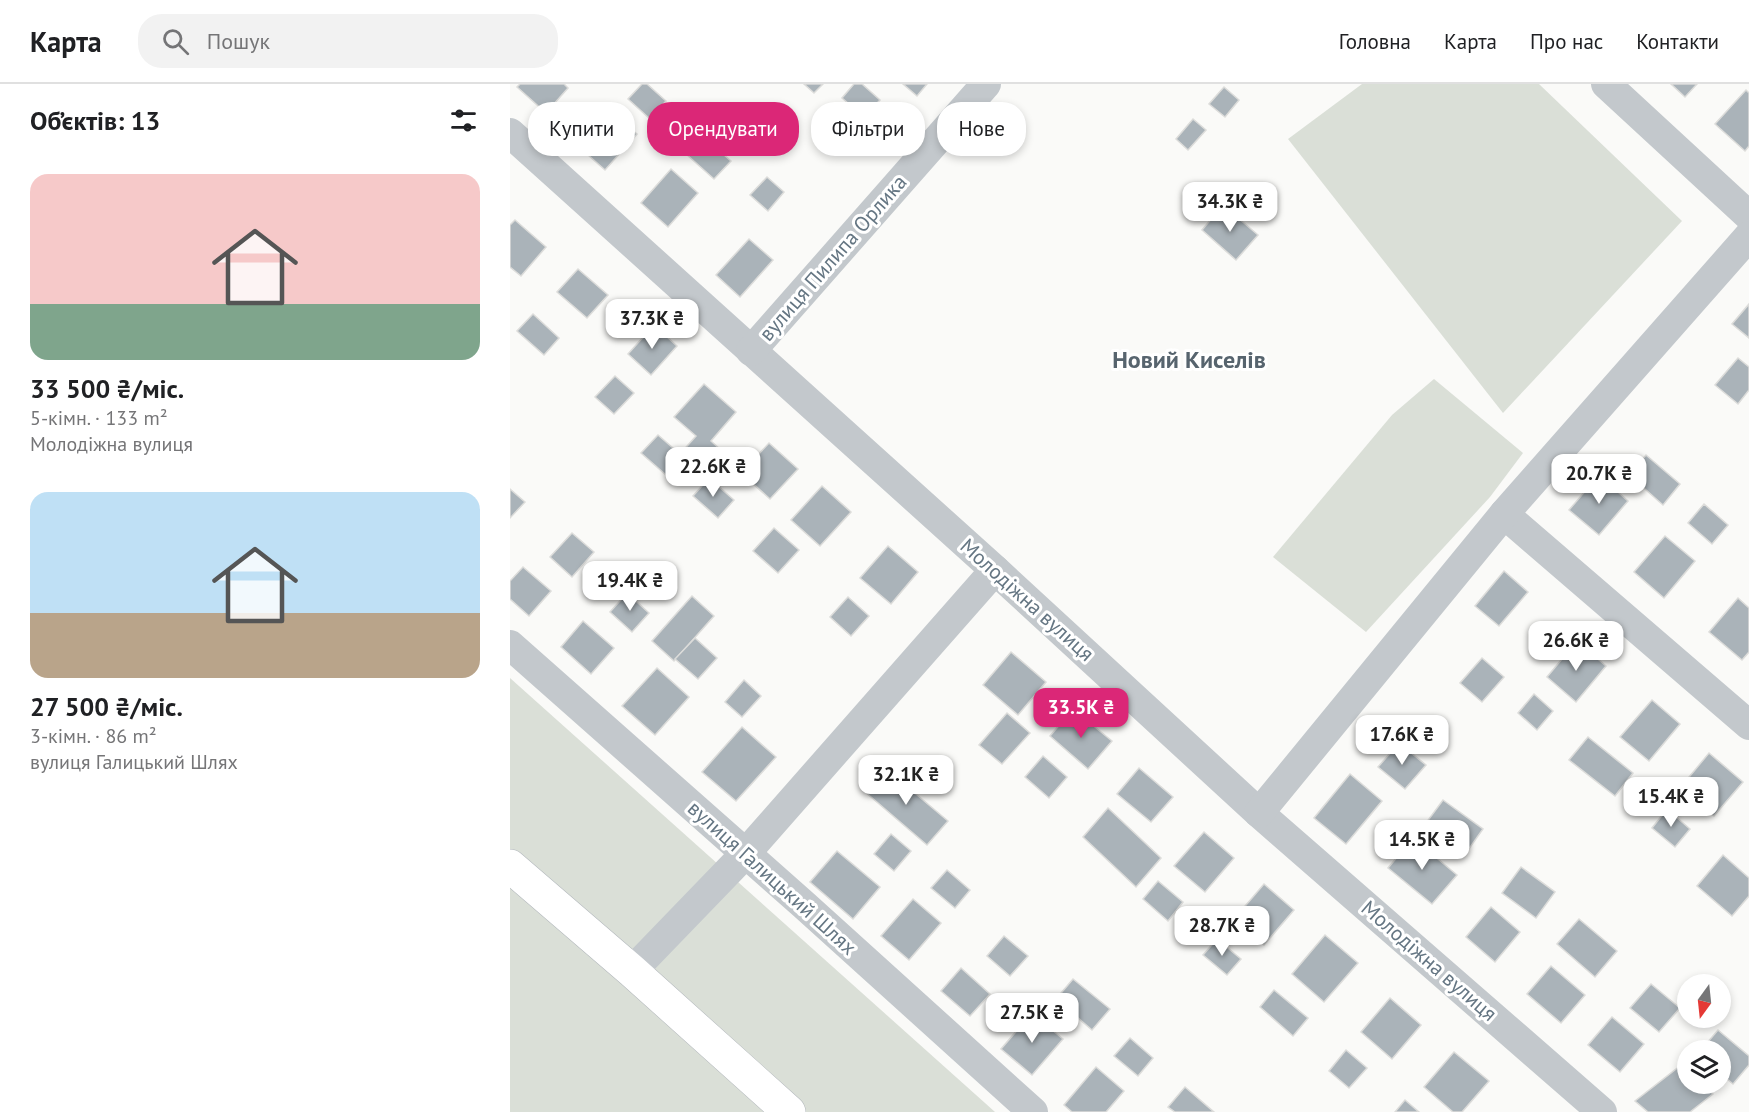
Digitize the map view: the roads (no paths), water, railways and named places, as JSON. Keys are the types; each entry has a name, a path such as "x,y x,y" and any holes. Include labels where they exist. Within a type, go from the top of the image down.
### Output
{"highway":[{"path":"510,866 632,971 789,1112"}],"street":[{"name":"вулиця Пилипа Орлика","path":"751,351 986,84"},
{"path":"1606,84 1749,216"},
{"name":"Молодіжна вулиця","path":"510,133 1259,813 1602,1112"},
{"path":"1259,813 1504,514 1749,236"},
{"path":"1504,514 1749,725"},
{"path":"632,971 746,854 994,570"},
{"name":"вулиця Галицький Шлях","path":"510,645 1033,1112"}],"district":[{"name":"Новий Киселів","path":"1189,360"}]}
